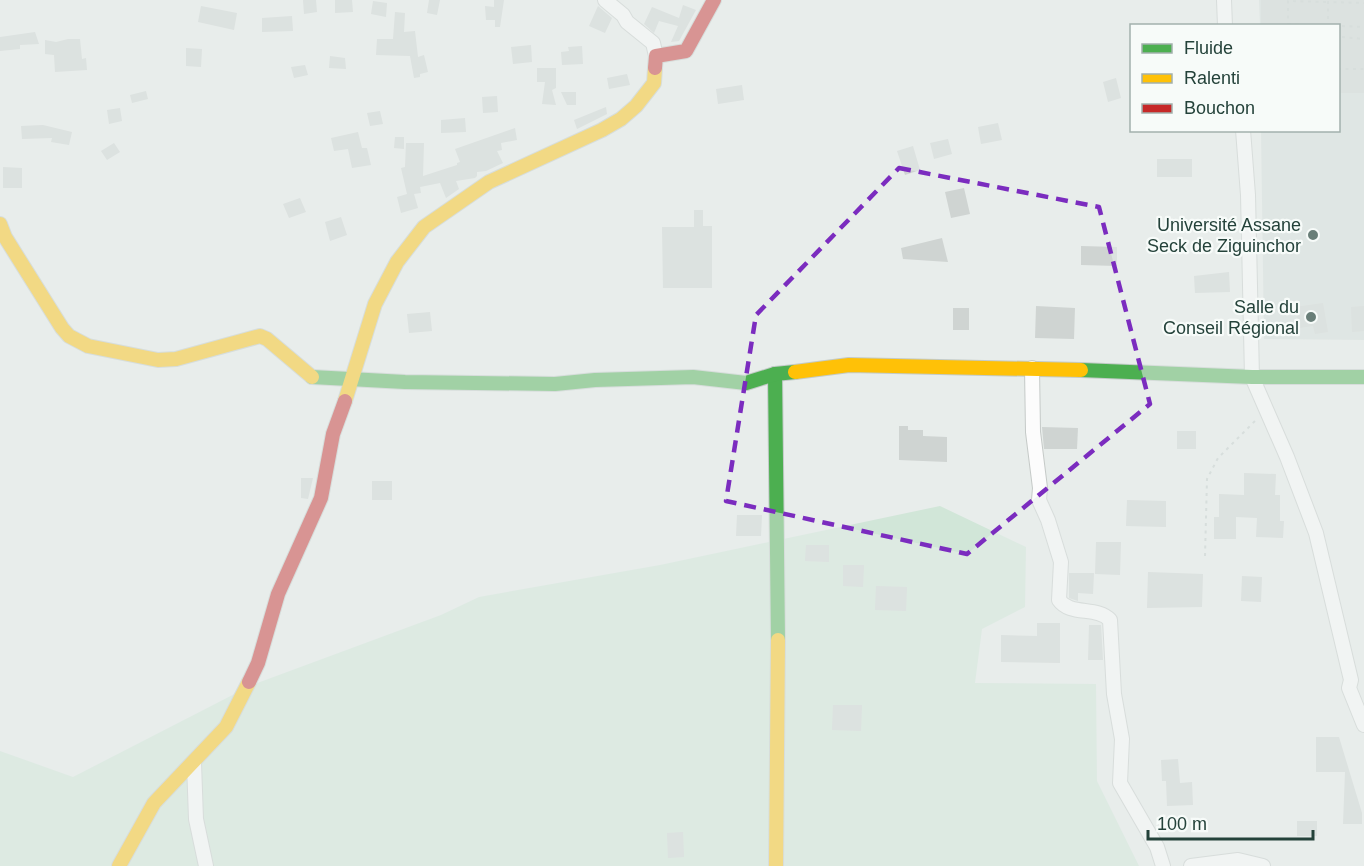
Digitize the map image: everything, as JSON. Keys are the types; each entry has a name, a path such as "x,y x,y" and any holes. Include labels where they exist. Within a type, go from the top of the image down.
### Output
{"street":[{"path":"119,866 154,803 226,728 242,698 258,663 278,594 321,498 333,434 353,380 375,304 403,253 424,227 489,182 621,119 636,106 654,83 657,56 653,43 605,0"},
{"path":"657,56 686,51 714,0"},
{"path":"1224,0 1225,24"},
{"path":"1243,132 1248,195 1252,376 1287,457 1316,533 1358,678 1349,688 1364,724"},
{"path":"0,224 5,237 62,328 77,342 150,359 167,360 260,336 267,339 309,376 353,380 555,384 595,380 693,377 746,383 776,374 849,365 1364,377"},
{"path":"1032,368 1033,432 1040,488 1039,500 1061,562 1059,600 1066,607 1101,614 1110,620 1114,694 1122,739 1120,783 1157,847 1162,866"},
{"path":"776,374 778,648 776,866"},
{"path":"194,763 196,819 206,866"},
{"path":"1191,866 1238,860 1263,866"}],"path":[{"path":"1288,24 1287,2 1364,3"},
{"path":"1328,2 1328,19"},
{"path":"1342,26 1364,27"},
{"path":"1342,37 1364,39"},
{"path":"1340,69 1364,69"},
{"path":"1205,556 1207,479 1218,458 1266,410"}],"highlighted area":[{"path":"899,168 1099,207 1150,404 967,554 726,501 756,315"}],"shaded area":[{"name":"Université Assane Seck de Ziguinchor","path":"1259,0 1364,0 1364,340 1264,339 1261,132 1340,132 1340,24 1260,24"}],"green space":[{"path":"940,506 1026,547 1025,607 982,629 975,683 1096,684 1097,781 1139,866 0,866 0,751 73,777 252,685 441,615 479,597 660,565"}],"building":[{"path":"303,0 316,0 317,12 304,14"},
{"path":"335,0 352,0 353,12 335,13"},
{"path":"429,0 440,0 437,15 427,13"},
{"path":"494,0 504,0 500,27 495,27 495,20 486,20 485,6 494,7"},
{"path":"1261,0 1364,0 1364,93 1340,93 1340,24 1261,24"},
{"path":"373,1 387,3 386,17 371,14"},
{"path":"683,5 696,10 679,41 671,42 678,26 659,21 654,33 644,24 652,7 679,18"},
{"path":"201,6 237,13 234,30 198,22"},
{"path":"598,6 612,18 605,33 589,26"},
{"path":"395,12 405,13 404,32 415,31 418,57 424,55 428,72 420,74 420,77 414,78 410,56 376,55 377,39 393,39"},
{"path":"292,16 293,31 262,32 262,18"},
{"path":"35,32 39,44 20,45 20,49 0,51 0,37"},
{"path":"80,39 82,59 86,58 87,70 55,72 54,55 45,54 45,40 56,42"},
{"path":"531,45 532,62 513,64 511,47"},
{"path":"582,46 583,64 562,65 561,52 569,51 568,47"},
{"path":"186,48 202,49 201,67 186,66"},
{"path":"330,56 345,58 346,69 329,68"},
{"path":"305,65 308,75 294,78 291,67"},
{"path":"537,68 556,68 556,88 552,90 556,105 542,104 545,82 537,82"},
{"path":"627,74 630,85 609,89 607,78"},
{"path":"1116,78 1121,98 1108,102 1103,82"},
{"path":"742,85 744,100 718,104 716,89"},
{"path":"146,91 148,99 132,103 130,95"},
{"path":"561,92 576,92 576,105 567,105"},
{"path":"497,96 498,112 483,113 482,97"},
{"path":"606,107 607,114 577,129 574,120"},
{"path":"120,108 122,121 109,124 107,110"},
{"path":"380,111 383,124 370,126 367,113"},
{"path":"465,118 466,132 441,133 441,120"},
{"path":"998,123 1002,140 981,144 978,127"},
{"path":"43,125 72,132 69,145 51,142 52,138 22,139 21,126"},
{"path":"515,128 517,140 501,143 502,150 497,151 503,163 486,171 477,172 475,178 456,181 459,189 446,198 440,183 420,187 421,193 414,194 418,208 401,213 397,197 407,194 401,168 405,167 406,143 424,143 423,176 457,165 460,162 455,149"},
{"path":"358,132 362,148 367,148 371,165 352,168 348,149 334,151 331,138"},
{"path":"395,137 404,137 404,149 394,148"},
{"path":"948,139 952,154 934,159 930,143"},
{"path":"114,143 120,152 107,160 101,151"},
{"path":"913,146 920,170 905,175 897,151"},
{"path":"1157,159 1192,159 1192,177 1157,177"},
{"path":"3,167 22,168 22,188 3,188"},
{"path":"964,188 970,214 951,218 945,192"},
{"path":"300,198 306,212 289,218 283,204"},
{"path":"694,210 703,210 703,226 712,226 712,288 663,288 662,227 694,227"},
{"path":"341,217 347,235 330,241 325,222"},
{"path":"942,238 948,262 903,259 901,248"},
{"path":"1081,246 1117,247 1117,266 1081,265"},
{"path":"1229,272 1230,292 1195,293 1194,276"},
{"name":"Salle du Conseil Régional","path":"1323,303 1328,332 1315,334 1313,326 1299,328 1295,307"},
{"path":"1036,306 1075,308 1074,339 1035,338"},
{"path":"1364,306 1364,331 1352,332 1351,307"},
{"path":"953,308 969,308 969,330 953,330"},
{"path":"430,312 432,331 409,333 407,314"},
{"path":"899,426 908,426 908,430 923,430 923,436 947,437 947,462 899,460"},
{"path":"1042,427 1078,428 1077,449 1044,449"},
{"path":"1177,431 1196,431 1196,449 1177,449"},
{"path":"1244,473 1276,474 1275,495 1280,495 1280,521 1284,521 1283,538 1256,537 1257,518 1236,517 1236,539 1214,539 1214,517 1219,517 1219,494 1244,495"},
{"path":"301,478 313,478 308,499 301,498"},
{"path":"372,481 392,481 392,500 372,500"},
{"path":"1127,500 1166,501 1166,527 1126,526"},
{"path":"737,515 762,515 761,536 736,536"},
{"path":"1096,542 1121,542 1120,575 1095,574"},
{"path":"806,545 829,545 829,562 805,561"},
{"path":"843,565 864,565 863,587 843,586"},
{"path":"1148,572 1203,574 1202,607 1147,608"},
{"path":"1069,573 1094,573 1093,594 1078,593 1078,601 1069,598"},
{"path":"1242,576 1262,577 1261,602 1241,601"},
{"path":"876,586 907,587 906,611 875,610"},
{"path":"1037,623 1060,623 1060,663 1001,662 1001,635 1037,636"},
{"path":"1089,625 1101,625 1103,660 1088,660"},
{"path":"833,705 862,705 861,731 832,730"},
{"path":"1316,737 1339,737 1362,813 1362,824 1343,824 1345,772 1316,772"},
{"path":"1178,759 1180,783 1192,782 1193,805 1167,806 1166,781 1162,781 1161,760"},
{"path":"1297,821 1317,821 1317,836 1297,836"},
{"path":"683,832 684,857 668,858 667,833"}],"traffic: fast":[{"path":"1081,370 1252,377 1364,377"},
{"path":"312,377 405,382 555,384 595,380 693,377 746,383 775,374 795,372"},
{"path":"775,374 778,640"}],"traffic: slow":[{"path":"345,401 375,304 397,262 424,227 489,182 621,119 636,106 654,83 655,68"},
{"path":"0,224 5,237 62,328 69,336 88,346 158,360 176,359 260,336 267,339 312,377"},
{"path":"795,372 849,365 1081,370"},
{"path":"776,866 778,640"},
{"path":"119,866 154,803 226,727 249,682"}],"traffic: jam":[{"path":"655,68 656,56 686,51 714,0"},
{"path":"249,682 258,663 278,594 321,498 333,434 345,401"}],"place":[{"name":"Université Assane Seck de Ziguinchor","path":"1313,235"},
{"name":"Salle du Conseil Régional","path":"1311,317"}]}
